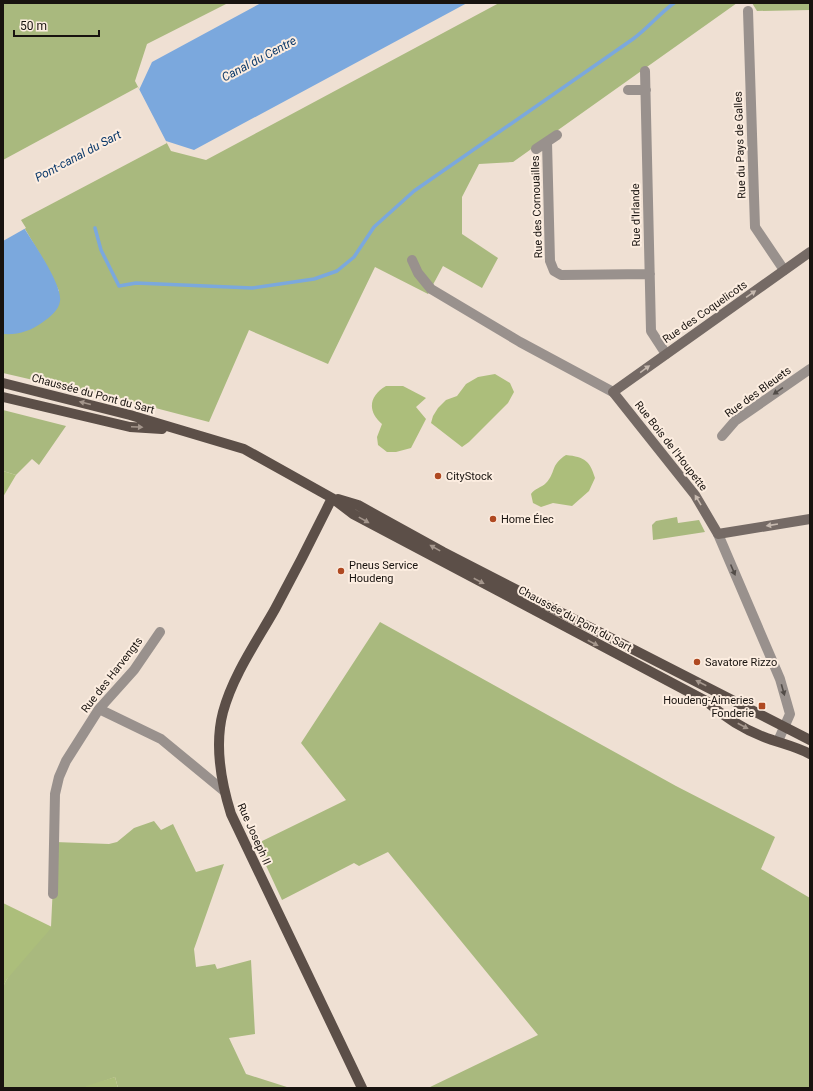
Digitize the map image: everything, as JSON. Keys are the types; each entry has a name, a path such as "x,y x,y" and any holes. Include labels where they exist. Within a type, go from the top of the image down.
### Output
{"main road":[{"name":"Chaussée du Pont du Sart","path":"3,383 130,414 176,430 244,448 332,498 353,514 706,702 727,718 764,737 810,754"},
{"name":"Chaussée du Pont du Sart","path":"3,397 130,427 176,430"},
{"name":"Chaussée du Pont du Sart","path":"332,498 358,505 443,552 810,740"},
{"name":"Rue Joseph II","path":"332,498 288,585 239,672 223,712 219,742 224,791 231,814 362,1088"}],"street":[{"name":"Rue du Pays de Galles","path":"748,11 755,228 784,270"},
{"name":"Rue d'Irlande","path":"645,71 651,331 666,354"},
{"path":"628,90 646,90"},
{"path":"536,149 557,134"},
{"name":"Rue des Cornouailles","path":"547,142 550,261 554,271 560,275 650,274"},
{"name":"Rue des Coquelicots","path":"613,392 810,252"},
{"name":"Rue Bois de l'Houpette","path":"412,260 418,273 431,289 520,342 613,392 695,495 718,534 780,679 790,714 778,741"},
{"name":"Rue des Bleuets","path":"722,436 734,421 810,369"},
{"path":"718,534 810,519"},
{"name":"Rue des Harvengts","path":"53,894 55,794 59,777 66,761 99,709 134,670 160,632"},
{"path":"99,709 161,738 224,791"}],"green space":[{"path":"3,3 228,3 147,44 135,81 171,151 206,160 499,3 737,3 513,162 479,164 462,197 462,234 498,258 482,288 443,266 428,294 375,267 328,364 249,330 209,422 98,393 85,392 3,373 3,334 12,334 59,291 44,261 3,192"},
{"path":"752,3 810,3 810,10 757,11"},
{"path":"495,374 510,383 514,392 508,403 469,442 462,447 431,423 438,408 446,400 457,396 466,384 478,377"},
{"path":"386,386 403,386 426,398 416,407 426,419 411,448 396,452 387,452 378,445 377,437 382,424 374,414 372,404 376,394"},
{"path":"3,410 66,426 39,465 32,459 16,475 3,471"},
{"path":"566,455 578,457 589,464 595,478 589,491 572,506 553,503 541,507 533,503 531,494 534,490 546,483 555,466"},
{"path":"3,471 16,475 3,497"},
{"path":"677,517 678,523 699,520 705,532 653,540 652,525 656,521"},
{"path":"380,622 676,786 775,837 761,869 810,898 810,1088 428,1088 538,1035 388,852 359,866 354,863 282,900 256,844 346,800 301,743"},
{"path":"154,821 161,830 173,824 196,872 224,864 194,949 196,967 215,964 217,969 251,960 255,1034 229,1038 246,1074 290,1088 118,1088 115,1077 85,1088 3,1088 3,987 18,963 51,927 55,842 109,844 117,842 134,828"},
{"path":"3,903 52,927 7,979 3,987"},
{"path":"115,1077 118,1088 85,1088 86,1086"}],"water":[{"name":"Canal du Centre","path":"261,3 467,3 194,150 166,141 19,220 51,272 56,283 60,301 54,313 38,325 19,333 3,334 3,162 139,90 152,62"}],"pier":[{"name":"Pont-canal du Sart","path":"138,87 167,143 21,220 26,228 3,241 3,160"}],"waterway":[{"path":"95,228 101,250 119,286 136,283 252,288 314,279 337,271 354,257 374,227 414,191 633,39 674,3"}],"place":[{"name":"CityStock","path":"438,476"},
{"name":"Home Élec","path":"493,519"},
{"name":"Pneus Service Houdeng","path":"341,571"},
{"name":"Savatore Rizzo","path":"697,662"},
{"name":"Houdeng-Aimeries Fonderie","path":"762,706"}]}
